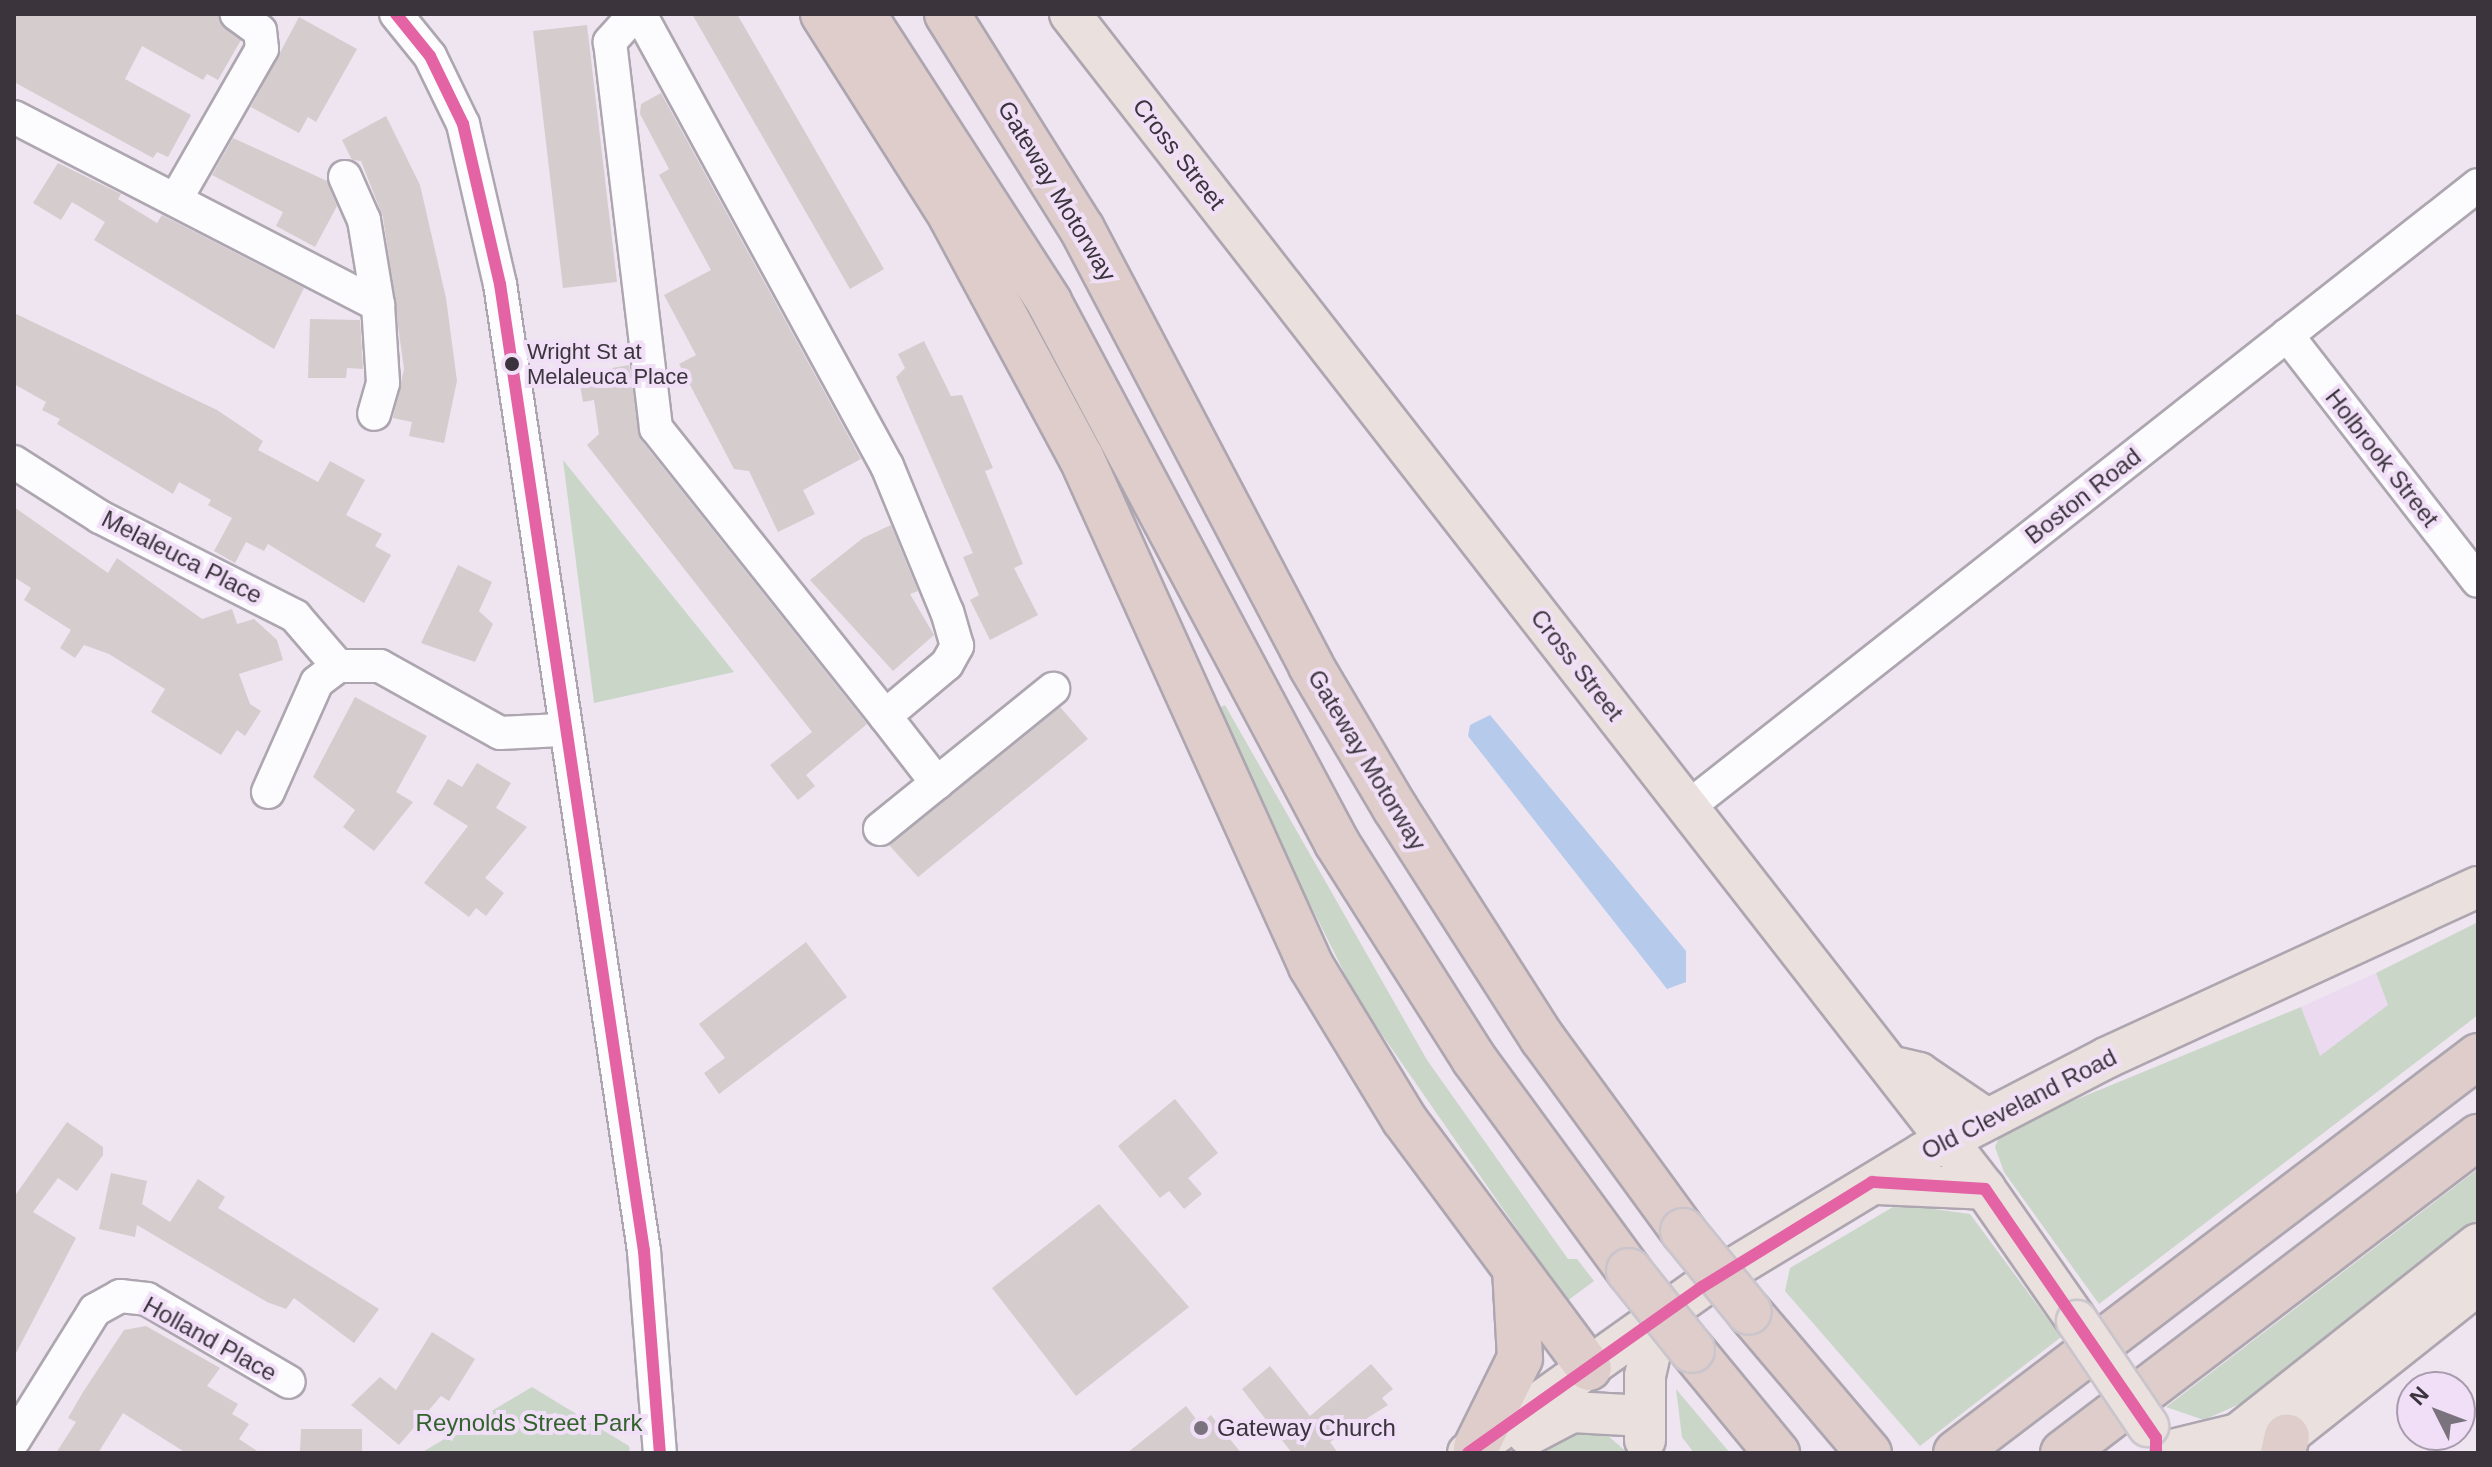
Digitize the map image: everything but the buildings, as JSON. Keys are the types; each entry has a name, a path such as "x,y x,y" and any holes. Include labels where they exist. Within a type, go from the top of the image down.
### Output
{"highway":[{"path":"823,14 951,216 1075,445 1311,966 1404,1119 1589,1368"},
{"path":"863,14 1049,302 1345,855 1498,1094 1629,1271 1772,1447"},
{"name":"Gateway Motorway","path":"947,14 1082,229 1311,666 1395,808 1543,1039 1683,1231 1869,1453"},
{"path":"1956,1453 2478,1056"},
{"path":"2063,1453 2478,1137"},
{"path":"1483,1451 1520,1358 1515,1269"}],"main road":[{"name":"Cross Street","path":"1070,14 1985,1189 2161,1444"},
{"name":"Old Cleveland Road","path":"1483,1451 1658,1318 1872,1182 1987,1119 2478,887"},
{"path":"1890,1066 1919,1073 1987,1119"},
{"path":"1872,1182 1985,1189"},
{"path":"2161,1444 2238,1434 2478,1244"},
{"path":"2278,1447 2478,1284"},
{"path":"1642,1436 1645,1376 1658,1318"},
{"path":"1589,1368 1642,1436"},
{"path":"1483,1451 1563,1415 1642,1436"}],"street":[{"path":"176,199 262,49 260,31 237,14"},
{"path":"885,716 947,664 957,646 947,612 887,466 637,14 610,42 656,428 937,783"},
{"path":"413,20 463,124 481,191 561,730 644,1251 660,1453"},
{"path":"14,117 149,192 176,199 378,305"},
{"path":"345,177 364,220 378,305 383,383 374,414"},
{"name":"Boston Road","path":"1688,807 2478,185"},
{"name":"Holbrook Street","path":"2287,335 2478,581"},
{"name":"Melaleuca Place","path":"14,462 100,517 295,616 338,666"},
{"path":"268,792 317,682 338,666 380,666 500,733 561,730"},
{"path":"880,829 1053,689"},
{"name":"Holland Place","path":"14,1440 95,1310 120,1296 147,1299 289,1382"}],"shaded area":[{"path":"2376,973 2388,1005 2320,1057 2301,1007"}],"green space":[{"path":"563,460 734,672 594,703"},
{"path":"1225,705 1427,1060 1568,1259 1577,1259 1594,1281 1567,1301 1358,1000 1247,778 1219,708"},
{"path":"2478,922 2478,1015 2099,1304 2004,1172 1995,1147 2002,1130 2301,1007 2320,1056 2388,1005 2376,973"},
{"path":"2478,1169 2478,1225 2255,1397 2204,1420 2166,1407"},
{"path":"1898,1204 1970,1214 2061,1337 1920,1446 1785,1291 1790,1268"},
{"name":"Reynolds Street Park","path":"532,1387 629,1446 630,1453 421,1453"},
{"path":"1676,1389 1730,1453 1694,1453 1682,1437"},
{"path":"1578,1429 1607,1435 1628,1453 1535,1453"}],"water":[{"path":"1490,715 1686,951 1686,982 1667,989 1468,736 1470,725"}],"transit line":[{"path":"396,14 430,56 463,124 500,284 644,1251 660,1453"},
{"path":"1468,1453 1702,1287 1872,1182 1985,1189 2156,1438 2156,1453"}],"place":[{"name":"Wright St at Melaleuca Place","path":"512,364"},
{"name":"Gateway Church","path":"1201,1428"}]}
